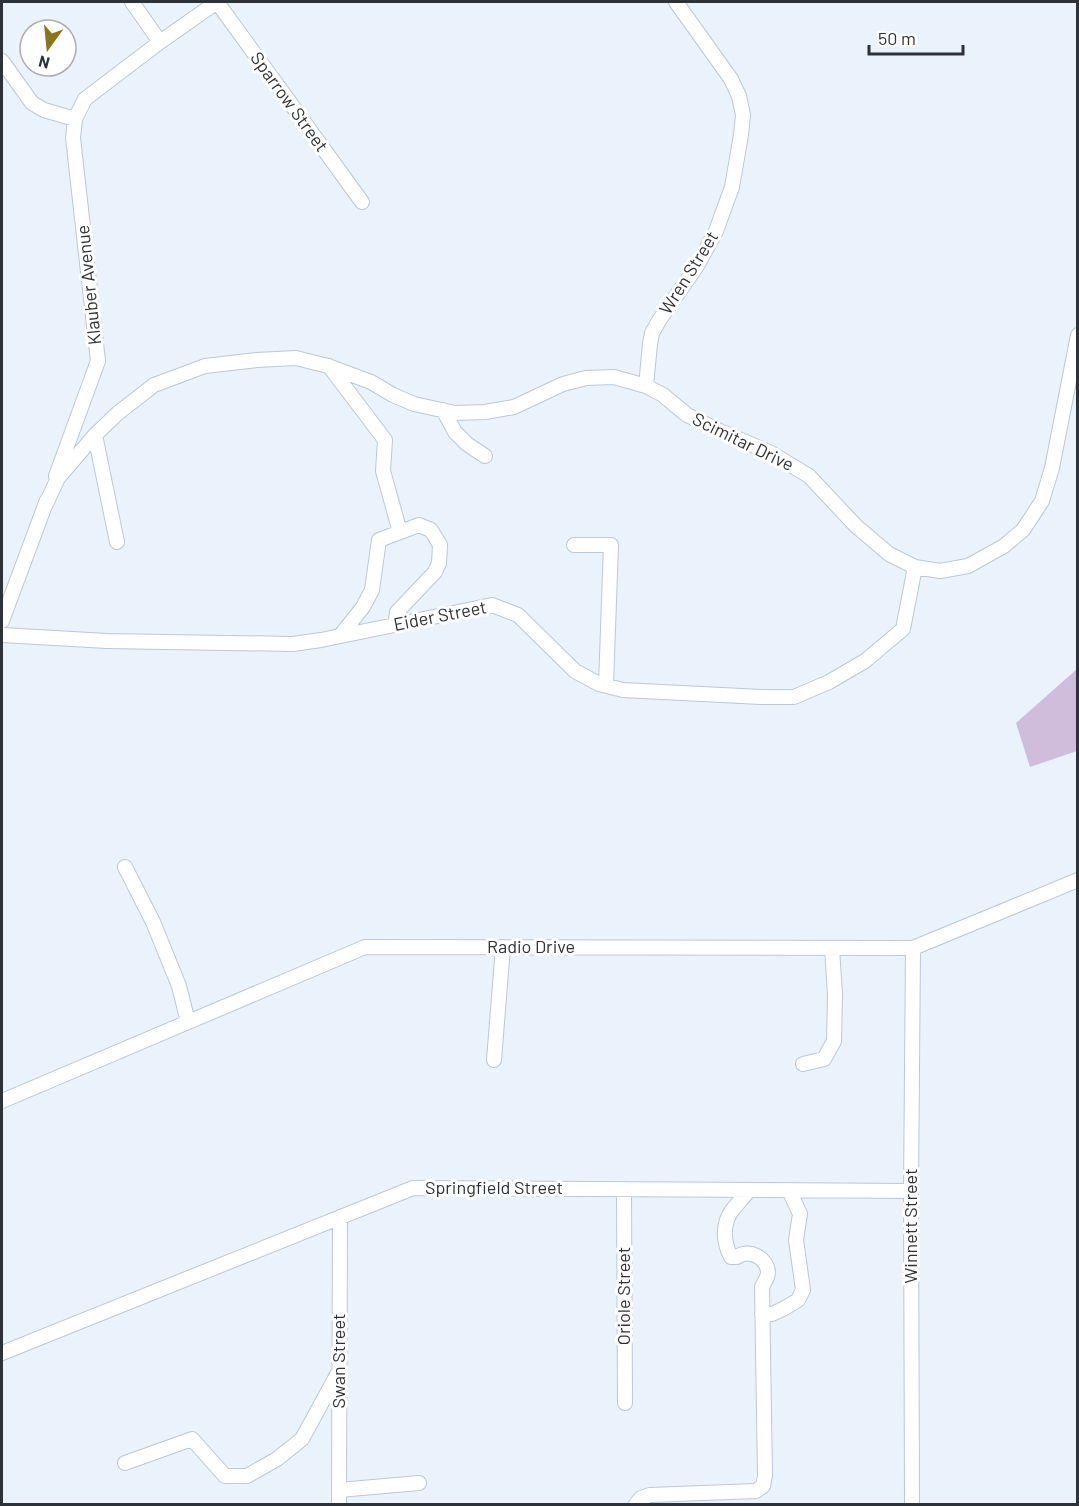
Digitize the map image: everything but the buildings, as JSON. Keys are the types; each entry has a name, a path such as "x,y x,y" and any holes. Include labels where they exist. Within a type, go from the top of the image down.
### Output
{"street":[{"path":"132,2 160,42"},
{"path":"2,61 32,103 44,110 75,119 85,99 217,2"},
{"name":"Sparrow Street","path":"217,2 362,202"},
{"name":"Wren Street","path":"646,386 652,333 697,266 716,231 732,187 743,115 739,96 731,78 676,2"},
{"name":"Klauber Avenue","path":"2,621 98,361 73,138 75,119"},
{"name":"Scimitar Drive","path":"45,506 58,478 95,435 118,413 154,385 205,366 296,358 328,366 371,382 414,404 455,413 485,412 514,407 563,384 586,378 614,377 646,386 663,395 687,415 771,453 809,476 864,533 889,554 915,567 940,571 968,566 1004,546 1023,530 1042,501 1052,468 1077,335"},
{"path":"328,366 385,440 383,471 400,532"},
{"path":"443,410 455,432 467,444 485,456"},
{"path":"95,435 117,542"},
{"path":"340,636 372,590 379,540 419,525 431,530 440,545 439,563 435,572 396,612 395,625"},
{"path":"574,544 611,545 606,686"},
{"name":"Eider Street","path":"2,634 107,641 294,644 492,605 518,615 575,671 599,684 623,690 794,697 829,682 865,661 903,629 915,567"},
{"path":"125,867 153,922 179,986 188,1022"},
{"name":"Radio Drive","path":"2,1101 365,947 913,948 1077,880"},
{"path":"494,1060 503,947"},
{"path":"803,1064 824,1059 834,1041 835,995 832,948"},
{"name":"Winnett Street","path":"912,1504 913,948"},
{"name":"Springfield Street","path":"2,1353 412,1188 911,1191"},
{"name":"Oriole Street","path":"624,1189 625,1403"},
{"path":"636,1504 641,1498 650,1494 756,1491 763,1486 765,1476 762,1287 768,1271 765,1263 750,1252 730,1257 725,1239 726,1221 749,1190"},
{"path":"762,1314 772,1314 783,1309 798,1300 803,1290 796,1240 800,1214 789,1190"},
{"name":"Swan Street","path":"339,1504 340,1217"},
{"path":"125,1463 192,1439 225,1476 247,1476 277,1459 302,1439 339,1371"},
{"path":"339,1490 419,1483"}],"shaded area":[{"path":"1077,669 1077,751 1030,767 1016,723"}]}
